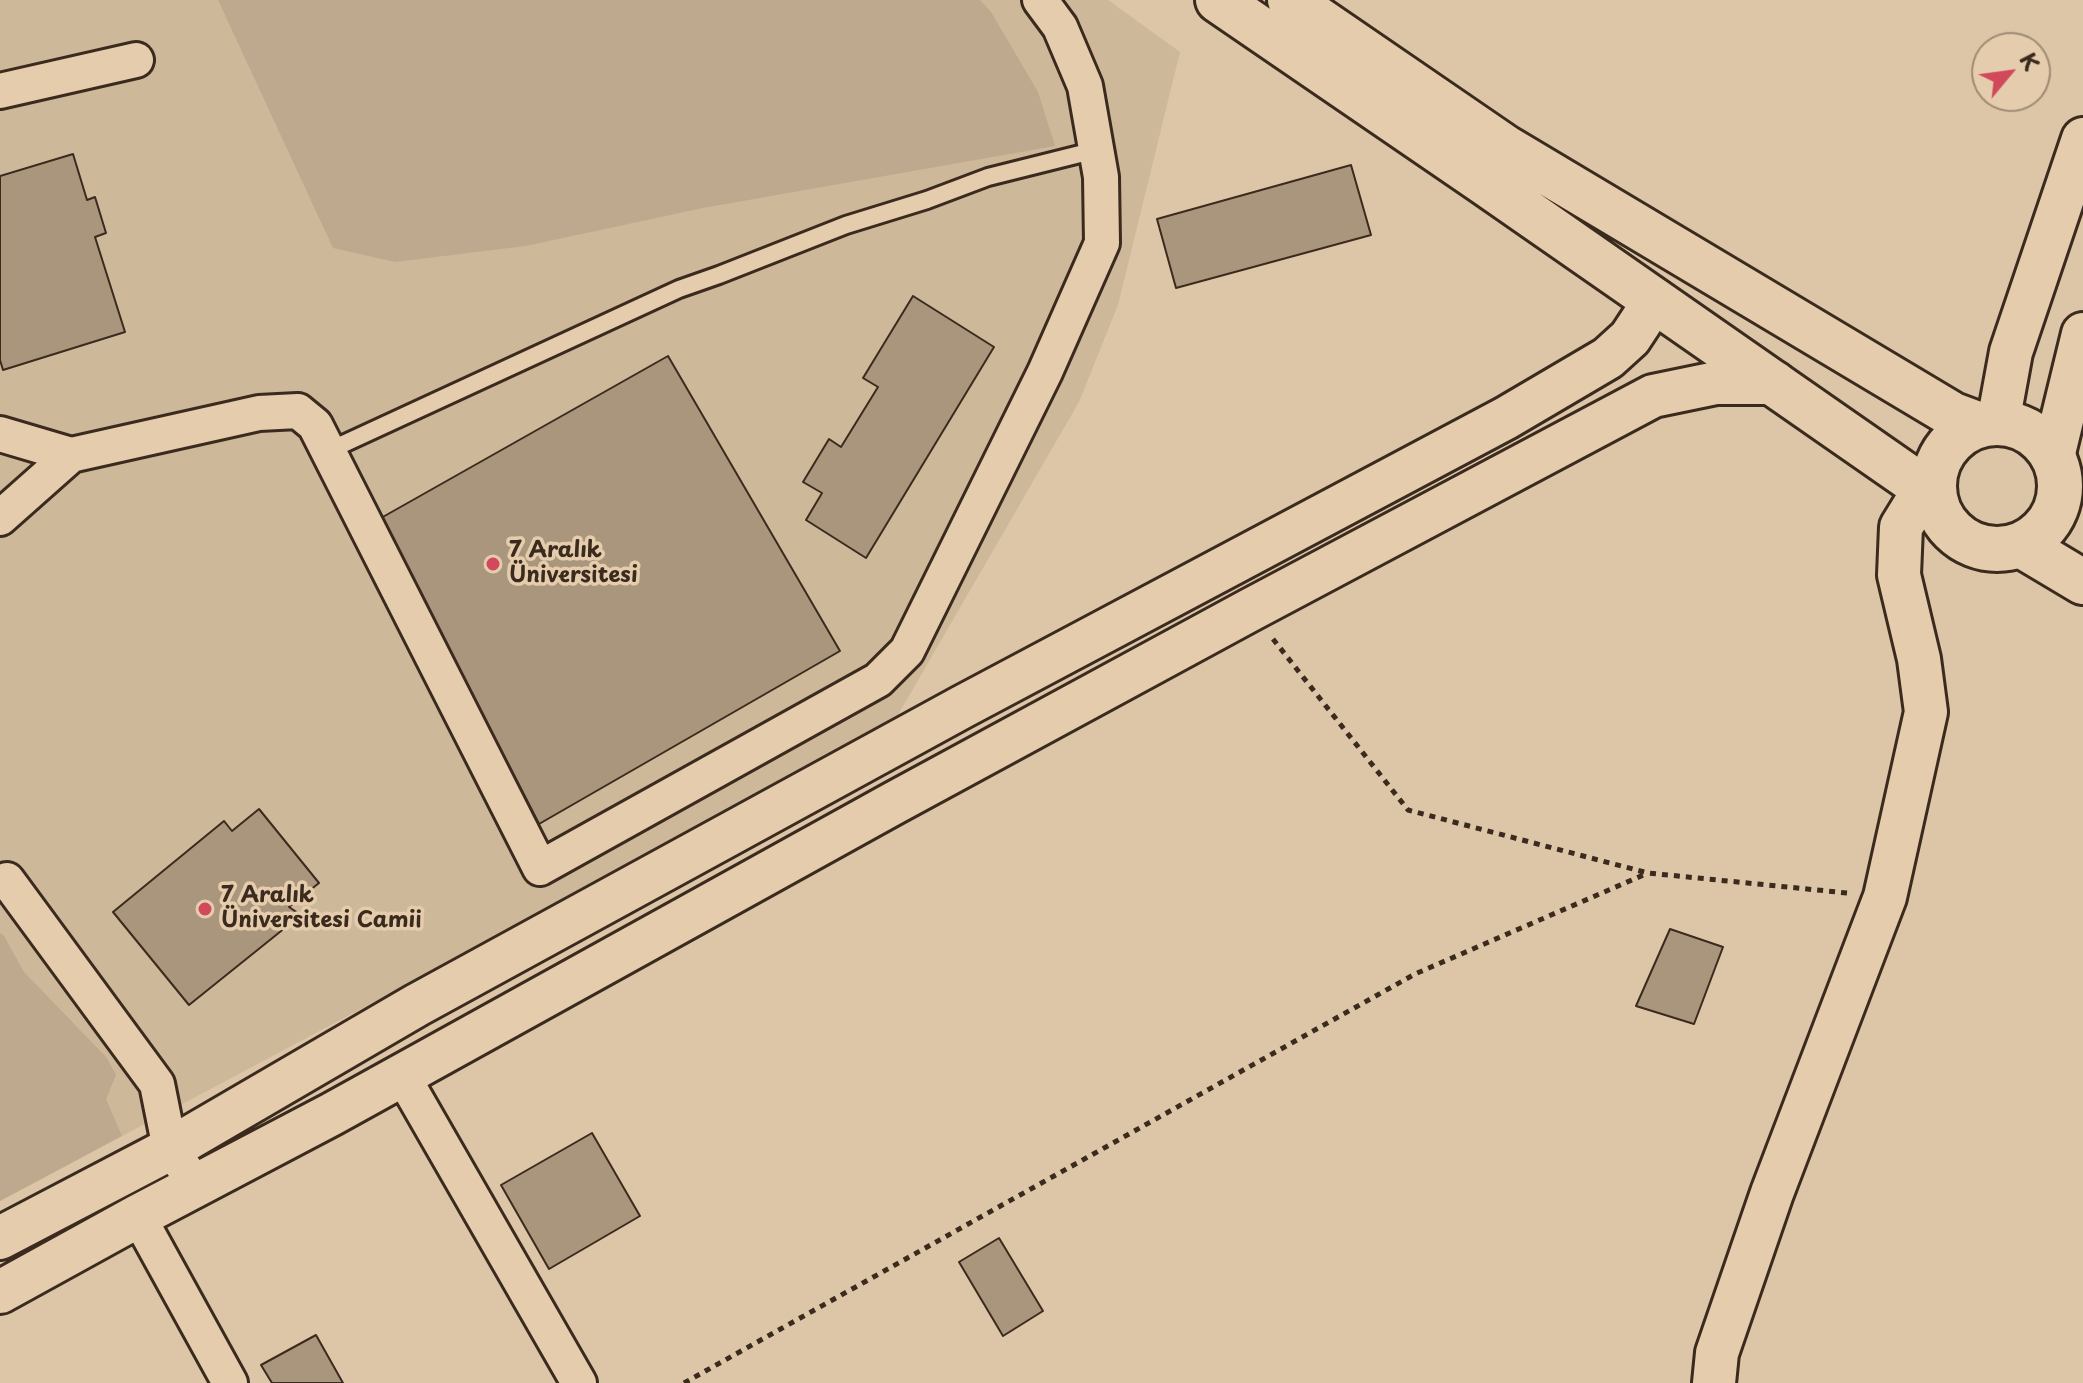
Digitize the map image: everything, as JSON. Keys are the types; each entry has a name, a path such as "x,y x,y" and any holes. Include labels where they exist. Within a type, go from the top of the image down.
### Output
{"main road":[{"path":"1218,0 1929,491 1951,529 1965,541 1983,548 2002,550 2021,545 2038,535 2050,521 2065,475 2044,444 2031,433 2015,425 1989,424 1953,415 1506,148 1290,0"},
{"path":"1929,491 1941,457 1951,443 1957,437 1989,424"},
{"path":"2021,545 2083,582"}],"street":[{"path":"0,518 71,455 259,413 298,411 315,425 540,868 878,680 907,651 1045,372 1102,243 1101,177 1085,86 1060,27 1040,0"},
{"path":"0,91 136,60"},
{"path":"1989,424 2083,139"},
{"path":"0,1238 170,1149 417,1005 962,707 1506,418 1608,358 1630,338 1655,300"},
{"path":"2065,475 2083,334"},
{"path":"0,1292 1250,610 1653,396 1716,383 1775,383"},
{"path":"0,434 71,455"},
{"path":"1714,1383 1717,1353 1772,1193 1885,897 1926,712 1919,659 1899,575 1901,527 1929,491"},
{"path":"2,874 157,1084 170,1149 197,1185"},
{"path":"402,1075 579,1383"},
{"path":"138,1216 230,1383"}],"lane":[{"path":"328,451 679,289 846,225 988,177 1096,150"}],"path":[{"path":"1250,610 1408,810 1648,873 1885,897"},
{"path":"684,1383 1415,974 1648,873"}],"shaded area":[{"name":"7 Aralık Üniversitesi","path":"0,0 1108,0 1180,52 1118,305 1079,402 891,727 0,1201"},
{"path":"218,0 980,0 991,12 1038,92 1055,146 703,208 526,246 395,262 333,248"},
{"path":"0,933 24,972 107,1058 116,1075 106,1099 122,1136 0,1201"}],"building":[{"path":"73,154 87,200 95,197 106,233 95,237 125,332 3,370 0,360 0,176"},
{"path":"1351,165 1371,235 1176,288 1157,219"},
{"path":"913,296 994,347 866,558 806,520 822,493 803,482 829,439 841,447 878,387 863,378"},
{"path":"668,356 840,651 539,824 381,518"},
{"name":"7 Aralık Üniversitesi Camii","path":"259,809 319,883 289,907 301,915 189,1005 113,912 224,821 232,831"},
{"path":"1670,929 1723,947 1694,1024 1636,1006"},
{"path":"592,1133 640,1216 549,1269 501,1185"},
{"path":"999,1238 1043,1311 1003,1336 959,1262"},
{"path":"316,1335 343,1383 272,1383 261,1365"}],"place":[{"name":"7 Aralık Üniversitesi","path":"493,564"},
{"name":"7 Aralık Üniversitesi Camii","path":"205,909"}]}
